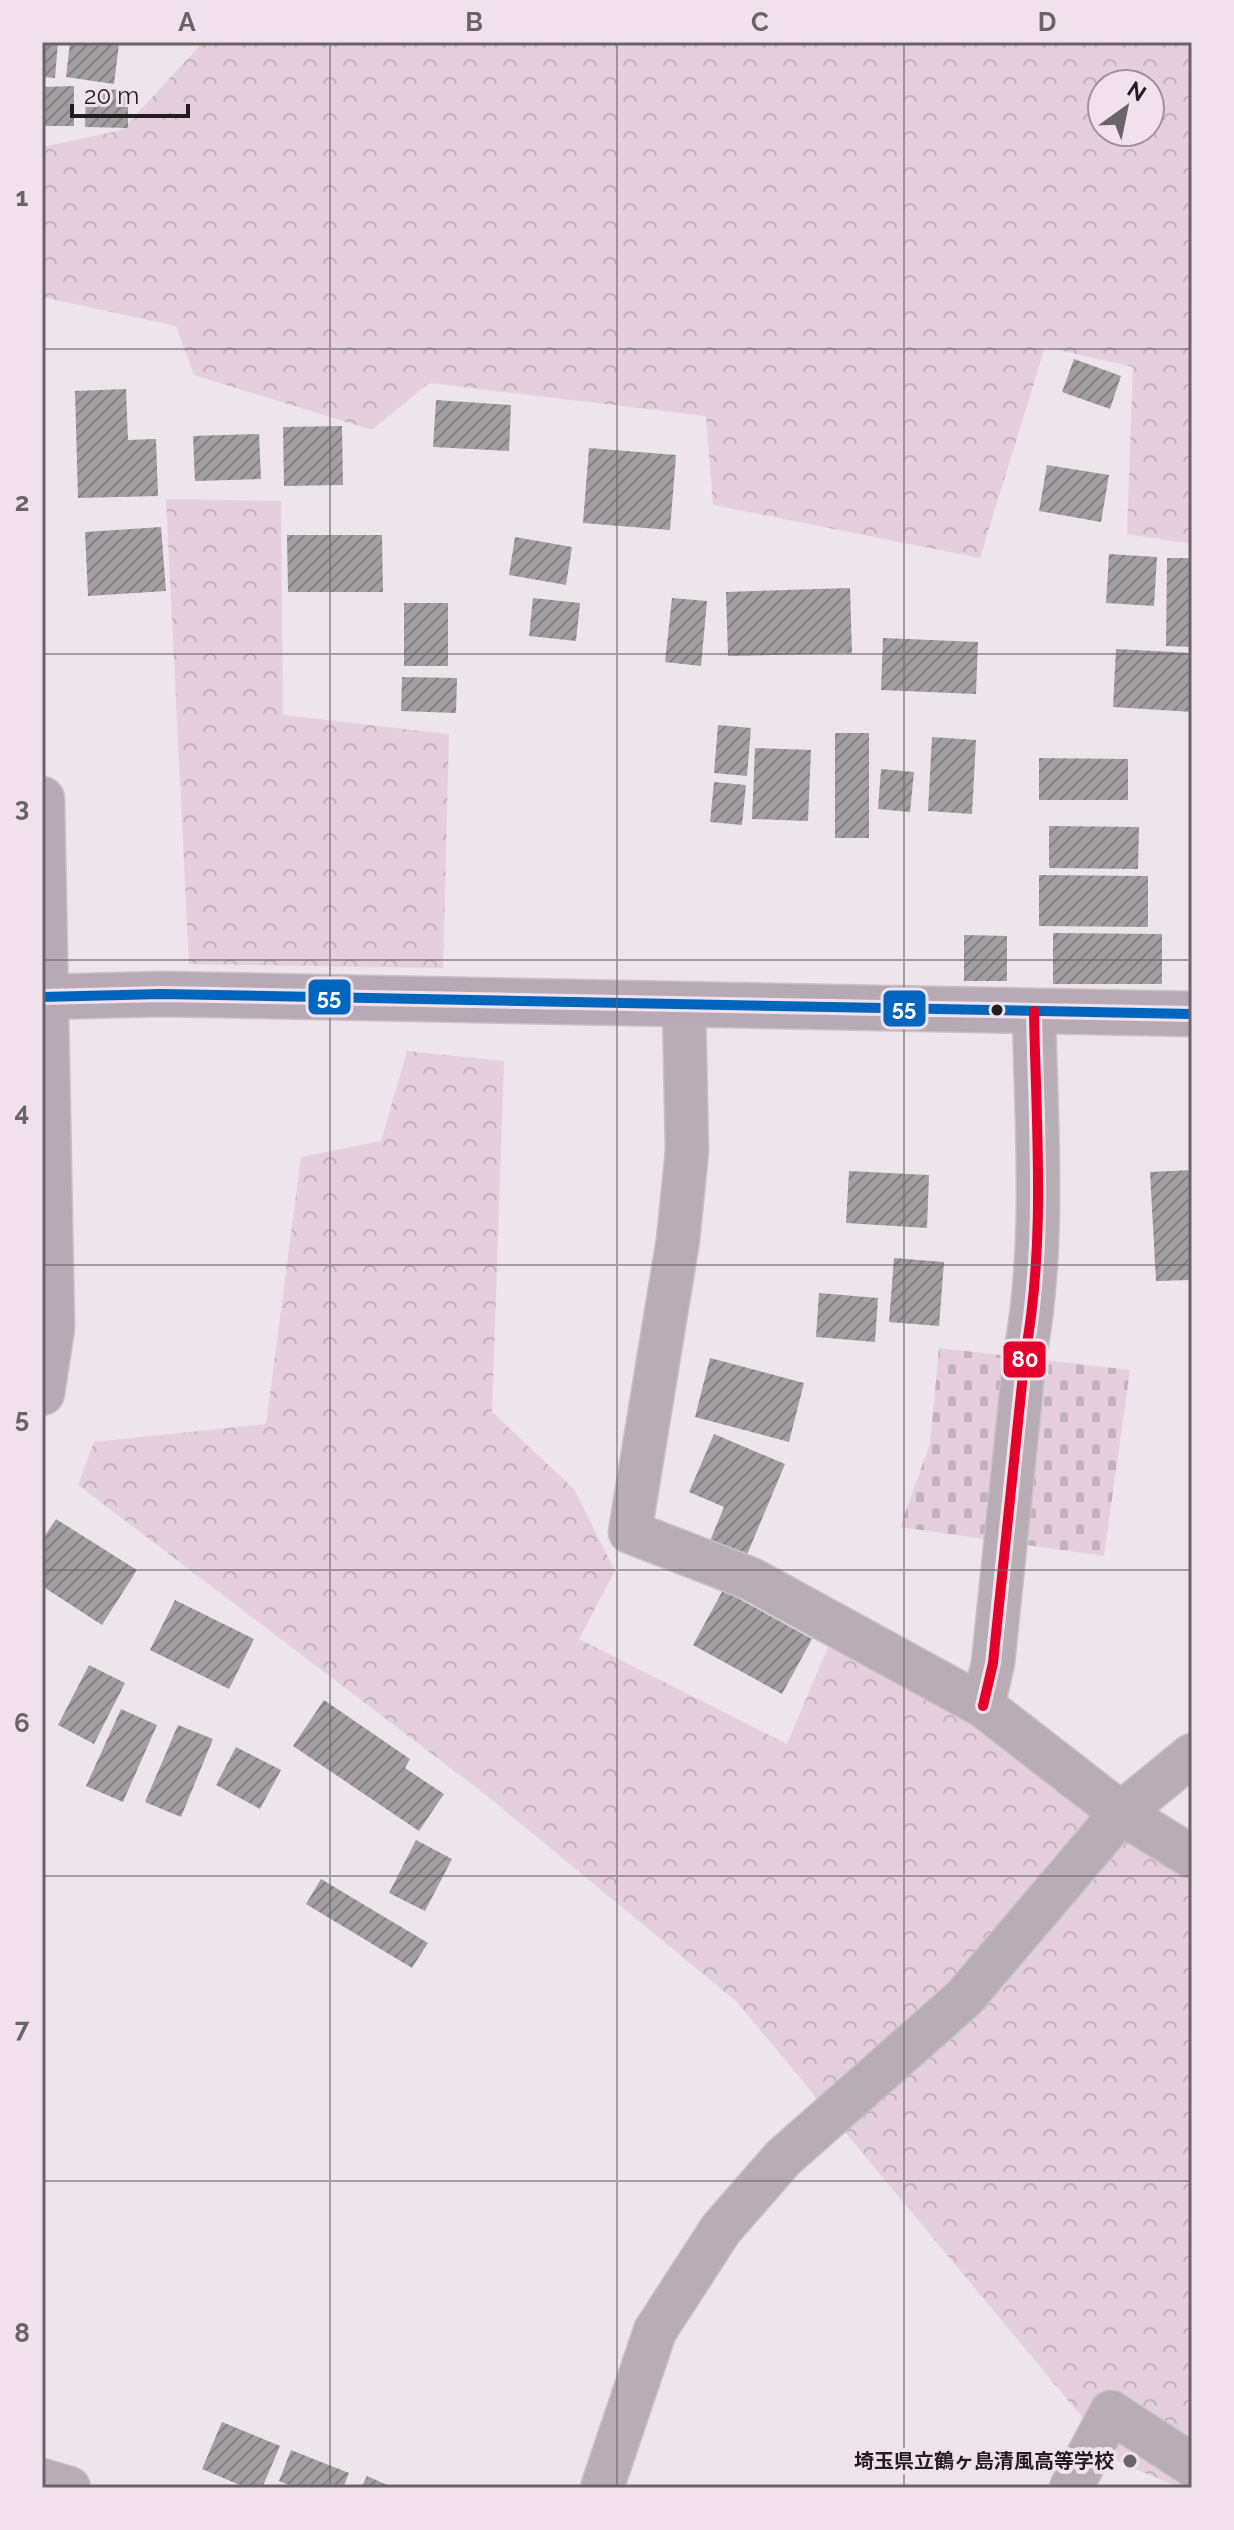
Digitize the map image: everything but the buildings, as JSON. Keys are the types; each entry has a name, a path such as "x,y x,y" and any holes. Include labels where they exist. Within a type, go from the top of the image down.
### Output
{"street":[{"path":"42,799 52,1328 42,1393"},
{"path":"44,996 162,994 684,1007 1192,1014"},
{"path":"684,1007 687,1151 678,1240 630,1532 751,1579 983,1706 1121,1813 1192,1857"},
{"path":"983,1706 993,1663 1025,1355 1033,1311 1038,1210 1034,1011"},
{"path":"602,2488 655,2331 721,2229 783,2158 964,1998 1121,1813 1192,1755"},
{"path":"1071,2488 1111,2412 1192,2465"},
{"path":"42,2480 69,2488"}],"green space":[{"path":"203,42 1192,42 1192,544 1127,534 1133,367 1045,347 980,558 713,505 706,416 429,383 372,430 194,375 176,326 42,297 42,147 122,130"},
{"path":"166,499 281,501 283,715 449,734 443,968 189,964"},
{"path":"407,1051 504,1061 492,1412 574,1489 615,1571 579,1639 787,1744 836,1628 1121,1813 1183,1877 1192,1878 1192,2488 1181,2488 1120,2463 737,2002 486,1795 78,1485 94,1442 266,1424 301,1157 381,1141"},
{"path":"939,1348 1130,1370 1104,1556 900,1527 930,1444"}],"transit line":[{"name":"55","path":"42,997 162,994 1192,1014"},
{"name":"80","path":"983,1706 993,1663 1036,1270 1038,1183 1034,1011"}],"place":[{"name":"埼玉県立鶴ヶ島清風高等学校","path":"1130,2461"}]}
